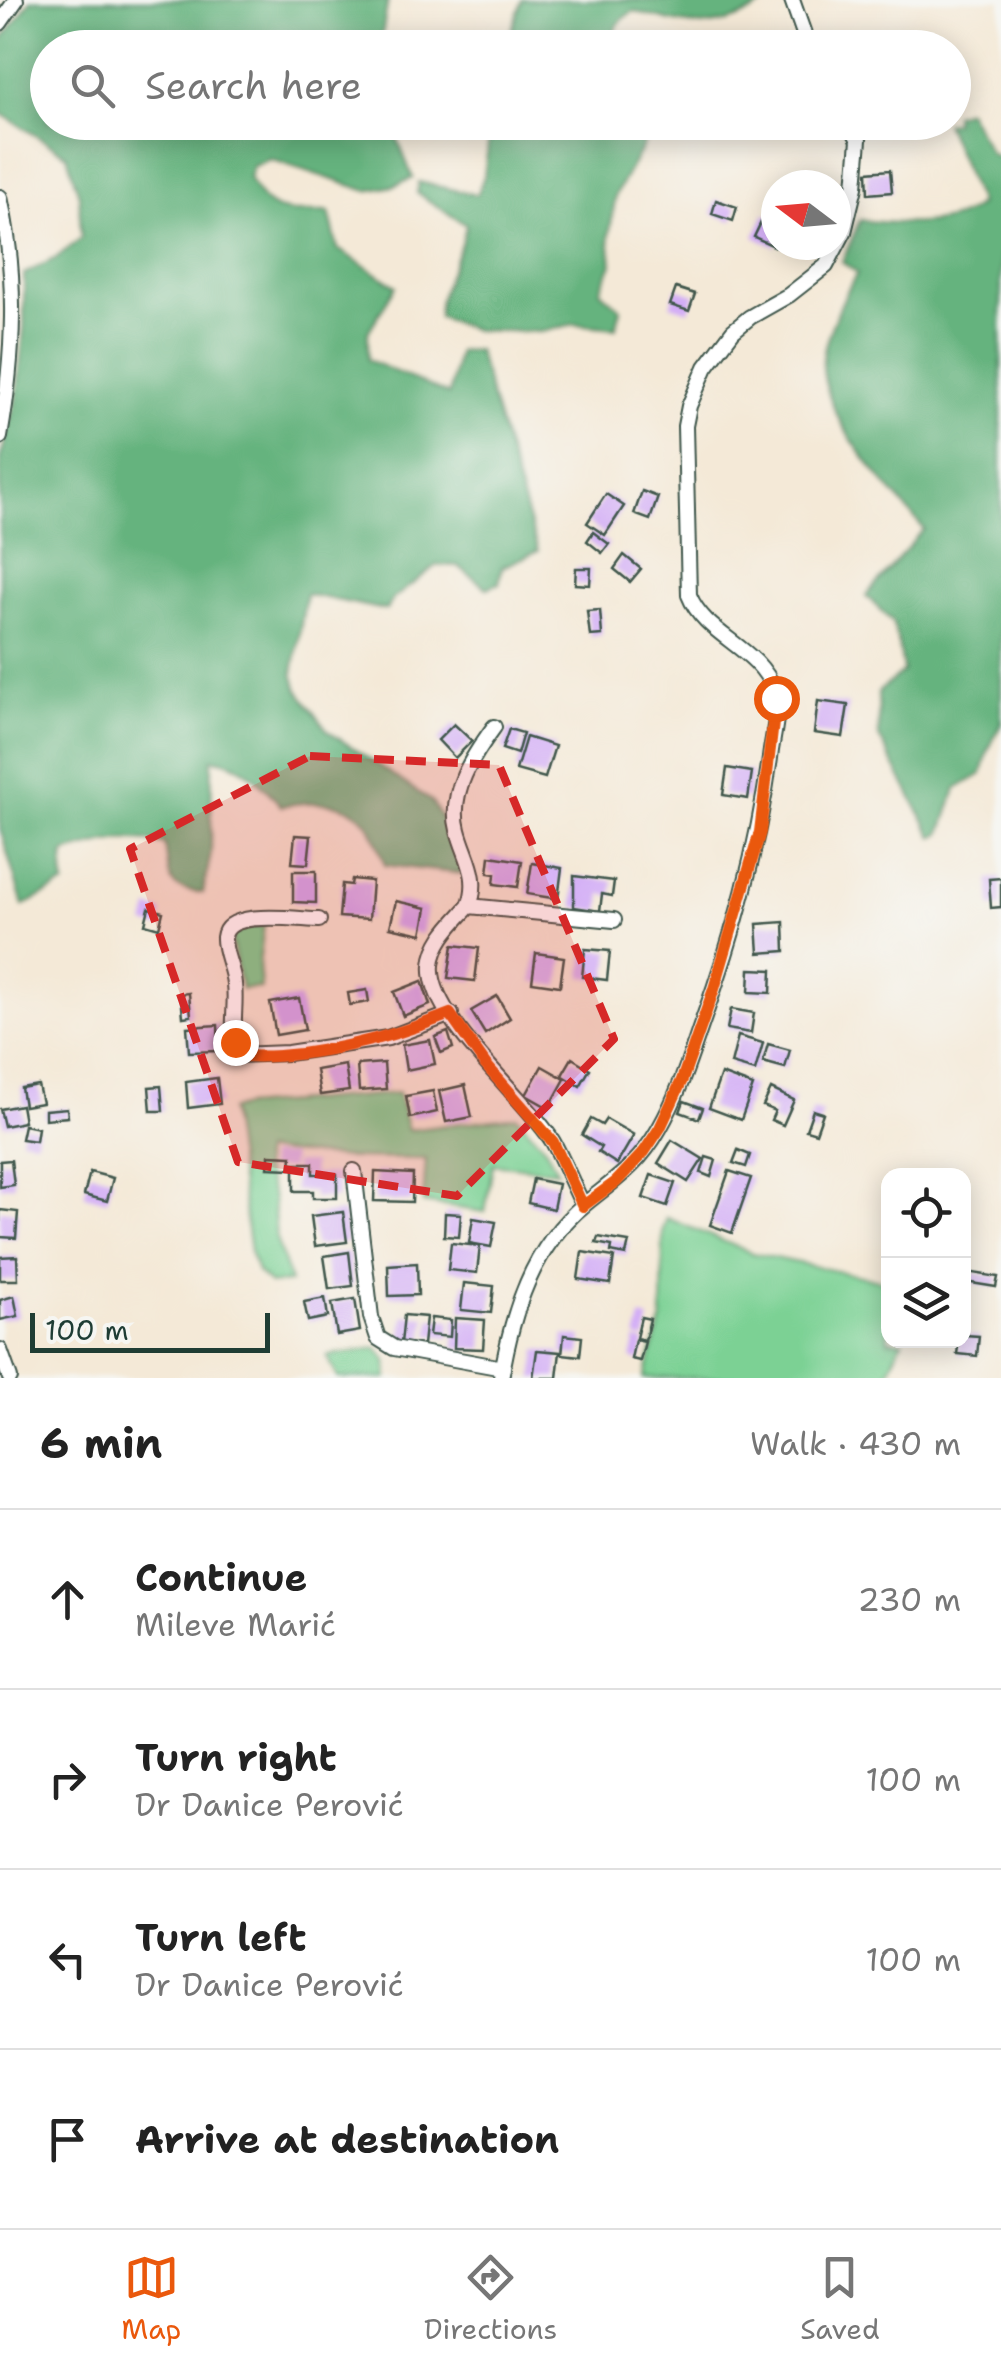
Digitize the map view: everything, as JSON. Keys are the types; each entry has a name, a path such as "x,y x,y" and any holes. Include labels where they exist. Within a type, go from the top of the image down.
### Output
{"street":[{"path":"0,23 16,0"},
{"path":"792,0 803,30"},
{"path":"354,1171 371,1317 378,1338 394,1348 502,1373 522,1292 536,1260 583,1206 616,1182 660,1128 682,1080 744,894 760,832 776,698 766,674 698,614 689,595 685,426 689,406 706,367 733,332 826,266 844,232 855,187 859,140"},
{"path":"0,197 13,280 13,338 0,437"},
{"path":"494,727 470,760 456,802 456,826 472,866 475,886 468,906 443,936 432,962 434,982 450,1014 485,1064 553,1142 583,1206"},
{"path":"468,906 614,920"},
{"path":"319,920 247,918 227,929 224,938 234,983 235,1042 239,1055 368,1042 398,1035 450,1014"},
{"path":"0,1350 10,1378"}],"highlighted area":[{"path":"310,756 499,765 614,1039 457,1196 238,1162 130,849"}],"green space":[{"path":"31,0 388,0 383,30 30,30 30,132 0,113 0,43"},
{"path":"522,0 770,0 720,24 688,24 634,11 616,30 512,30"},
{"path":"971,117 990,153 1001,158 1001,724 982,774 956,789 941,834 933,837 879,737 878,692 904,671 893,622 866,596 924,529 874,470 842,423 830,399 824,351 857,273 842,262 851,260 851,241 860,220 939,221 968,212 979,204 952,140 971,140"},
{"path":"43,140 398,140 413,178 394,186 367,191 270,159 253,166 249,177 263,200 281,210 329,212 338,249 396,286 368,332 368,360 449,395 458,351 477,350 538,551 502,567 499,583 487,588 458,566 437,565 393,599 386,610 306,594 293,673 298,690 328,731 431,801 446,825 465,874 385,865 370,827 352,811 317,803 281,806 242,769 212,759 211,853 203,893 175,885 169,875 165,845 127,840 65,853 65,884 23,906 0,828 0,460 17,395 24,327 24,274 56,258 81,238 79,196 67,155"},
{"path":"489,140 644,140 616,194 609,236 612,264 600,291 621,309 616,328 574,324 541,332 474,330 438,317 442,293 466,225 417,193 419,182 477,195"},
{"path":"247,925 264,925 259,964 261,988 241,989 231,939"},
{"path":"398,1093 408,1130 517,1116 546,1149 557,1171 493,1164 485,1212 423,1203 426,1159 263,1151 276,1238 290,1282 270,1284 257,1272 250,1251 230,1110"},
{"path":"667,1218 752,1253 881,1281 881,1348 899,1348 886,1378 644,1378 662,1320 663,1230"},
{"path":"377,1348 387,1361 388,1378 338,1378 327,1356"}],"building":[{"path":"890,170 892,192 868,194 867,172"},
{"path":"716,200 737,207 733,221 712,214"},
{"path":"676,288 695,294 689,311 670,305"},
{"path":"642,491 658,497 650,520 634,514"},
{"path":"606,494 624,506 605,535 587,523"},
{"path":"593,532 609,544 602,553 587,541"},
{"path":"624,555 641,569 630,582 614,569"},
{"path":"576,568 591,568 590,585 575,584"},
{"path":"600,610 602,635 590,636 587,611"},
{"path":"818,701 848,705 843,737 814,733"},
{"path":"454,724 472,741 455,758 438,740"},
{"path":"509,729 523,733 517,754 502,749"},
{"path":"526,737 555,746 545,778 516,770"},
{"path":"727,768 752,772 748,799 723,795"},
{"path":"295,835 311,836 308,864 292,863"},
{"path":"490,856 522,861 518,887 494,884 495,874 488,873"},
{"path":"532,863 562,868 558,899 527,894"},
{"path":"293,871 316,871 316,903 293,902"},
{"path":"574,876 614,881 612,896 602,894 600,911 574,907"},
{"path":"1001,878 1001,907 991,908 989,879"},
{"path":"352,879 372,881 369,919 339,917 342,884 351,885"},
{"path":"396,901 427,908 422,934 390,927"},
{"path":"149,908 163,912 159,928 145,924"},
{"path":"784,922 785,951 759,953 757,924"},
{"path":"453,945 479,948 475,981 448,978"},
{"path":"585,949 610,951 607,980 582,977"},
{"path":"536,953 564,957 560,986 532,982"},
{"path":"750,969 772,970 771,993 749,992"},
{"path":"422,981 430,1005 403,1016 394,992"},
{"path":"367,990 369,1002 350,1005 348,993"},
{"path":"189,993 191,1016 183,1017 181,994"},
{"path":"497,996 510,1018 485,1034 471,1011"},
{"path":"299,998 305,1030 276,1035 270,1003"},
{"path":"731,1009 754,1013 751,1033 727,1029"},
{"path":"218,1025 219,1051 189,1052 187,1027"},
{"path":"448,1032 453,1048 441,1053 435,1037"},
{"path":"738,1036 763,1043 755,1071 731,1064"},
{"path":"430,1040 435,1064 406,1070 402,1045"},
{"path":"768,1044 790,1050 785,1068 763,1062"},
{"path":"572,1058 590,1069 580,1086 562,1075"},
{"path":"384,1063 386,1089 359,1091 357,1065"},
{"path":"345,1065 349,1091 320,1095 316,1070"},
{"path":"542,1066 565,1079 549,1108 526,1095"},
{"path":"721,1074 753,1086 741,1120 709,1108"},
{"path":"217,1078 220,1104 188,1108 186,1082"},
{"path":"38,1085 42,1103 24,1106 21,1088"},
{"path":"465,1085 472,1117 446,1122 439,1091"},
{"path":"161,1086 163,1111 151,1111 149,1087"},
{"path":"771,1089 794,1100 783,1125 771,1120 775,1111 763,1106"},
{"path":"433,1091 437,1112 410,1118 406,1096"},
{"path":"684,1101 703,1108 699,1119 680,1112"},
{"path":"21,1105 24,1122 4,1126 0,1109"},
{"path":"67,1108 68,1117 45,1119 45,1110"},
{"path":"813,1110 823,1113 816,1133 806,1130"},
{"path":"591,1119 602,1125 606,1119 634,1135 617,1164 582,1135"},
{"path":"24,1125 38,1128 36,1141 21,1139"},
{"path":"672,1140 703,1159 688,1182 658,1163"},
{"path":"738,1150 750,1155 746,1167 733,1163"},
{"path":"269,1155 292,1156 291,1169 268,1168"},
{"path":"706,1157 716,1160 711,1177 701,1173"},
{"path":"11,1160 14,1185 0,1187 0,1161"},
{"path":"294,1163 313,1163 313,1174 337,1174 337,1198 313,1198 313,1191 294,1191"},
{"path":"729,1171 751,1178 732,1233 710,1225"},
{"path":"90,1172 113,1178 107,1201 84,1195"},
{"path":"375,1172 413,1174 412,1202 374,1201"},
{"path":"651,1175 675,1183 667,1206 643,1198"},
{"path":"533,1179 558,1184 553,1209 528,1203"},
{"path":"0,1210 18,1212 16,1238 0,1237"},
{"path":"343,1212 347,1242 315,1246 311,1216"},
{"path":"445,1213 461,1214 459,1237 444,1236"},
{"path":"473,1218 496,1222 491,1247 469,1243"},
{"path":"598,1237 629,1242 626,1255 611,1252 612,1246 596,1243"},
{"path":"451,1243 480,1246 477,1273 448,1270"},
{"path":"349,1252 353,1286 329,1289 324,1256"},
{"path":"582,1252 614,1257 610,1284 578,1279"},
{"path":"17,1256 18,1280 0,1280 0,1257"},
{"path":"417,1263 418,1295 389,1296 388,1265"},
{"path":"971,1273 998,1277 996,1287 971,1283"},
{"path":"464,1283 494,1286 491,1313 461,1310"},
{"path":"14,1296 18,1316 0,1320 0,1300"},
{"path":"325,1298 328,1317 308,1321 304,1302"},
{"path":"355,1299 360,1331 337,1335 332,1303"},
{"path":"404,1315 426,1317 423,1345 401,1343"},
{"path":"641,1317 650,1319 645,1340 636,1338"},
{"path":"431,1318 451,1320 450,1337 429,1335"},
{"path":"455,1318 485,1320 483,1349 454,1348"},
{"path":"564,1335 582,1337 580,1356 562,1354"},
{"path":"971,1335 979,1336 977,1356 957,1354 958,1348 971,1348"},
{"path":"635,1340 645,1342 640,1361 631,1359"},
{"path":"537,1350 560,1352 557,1378 533,1378"}],"route":[{"path":"235,1042 236,1050 243,1056 288,1053 388,1038 450,1014 485,1064 553,1142 583,1206 630,1170 660,1128 682,1080 744,894 760,832 776,698"}]}
